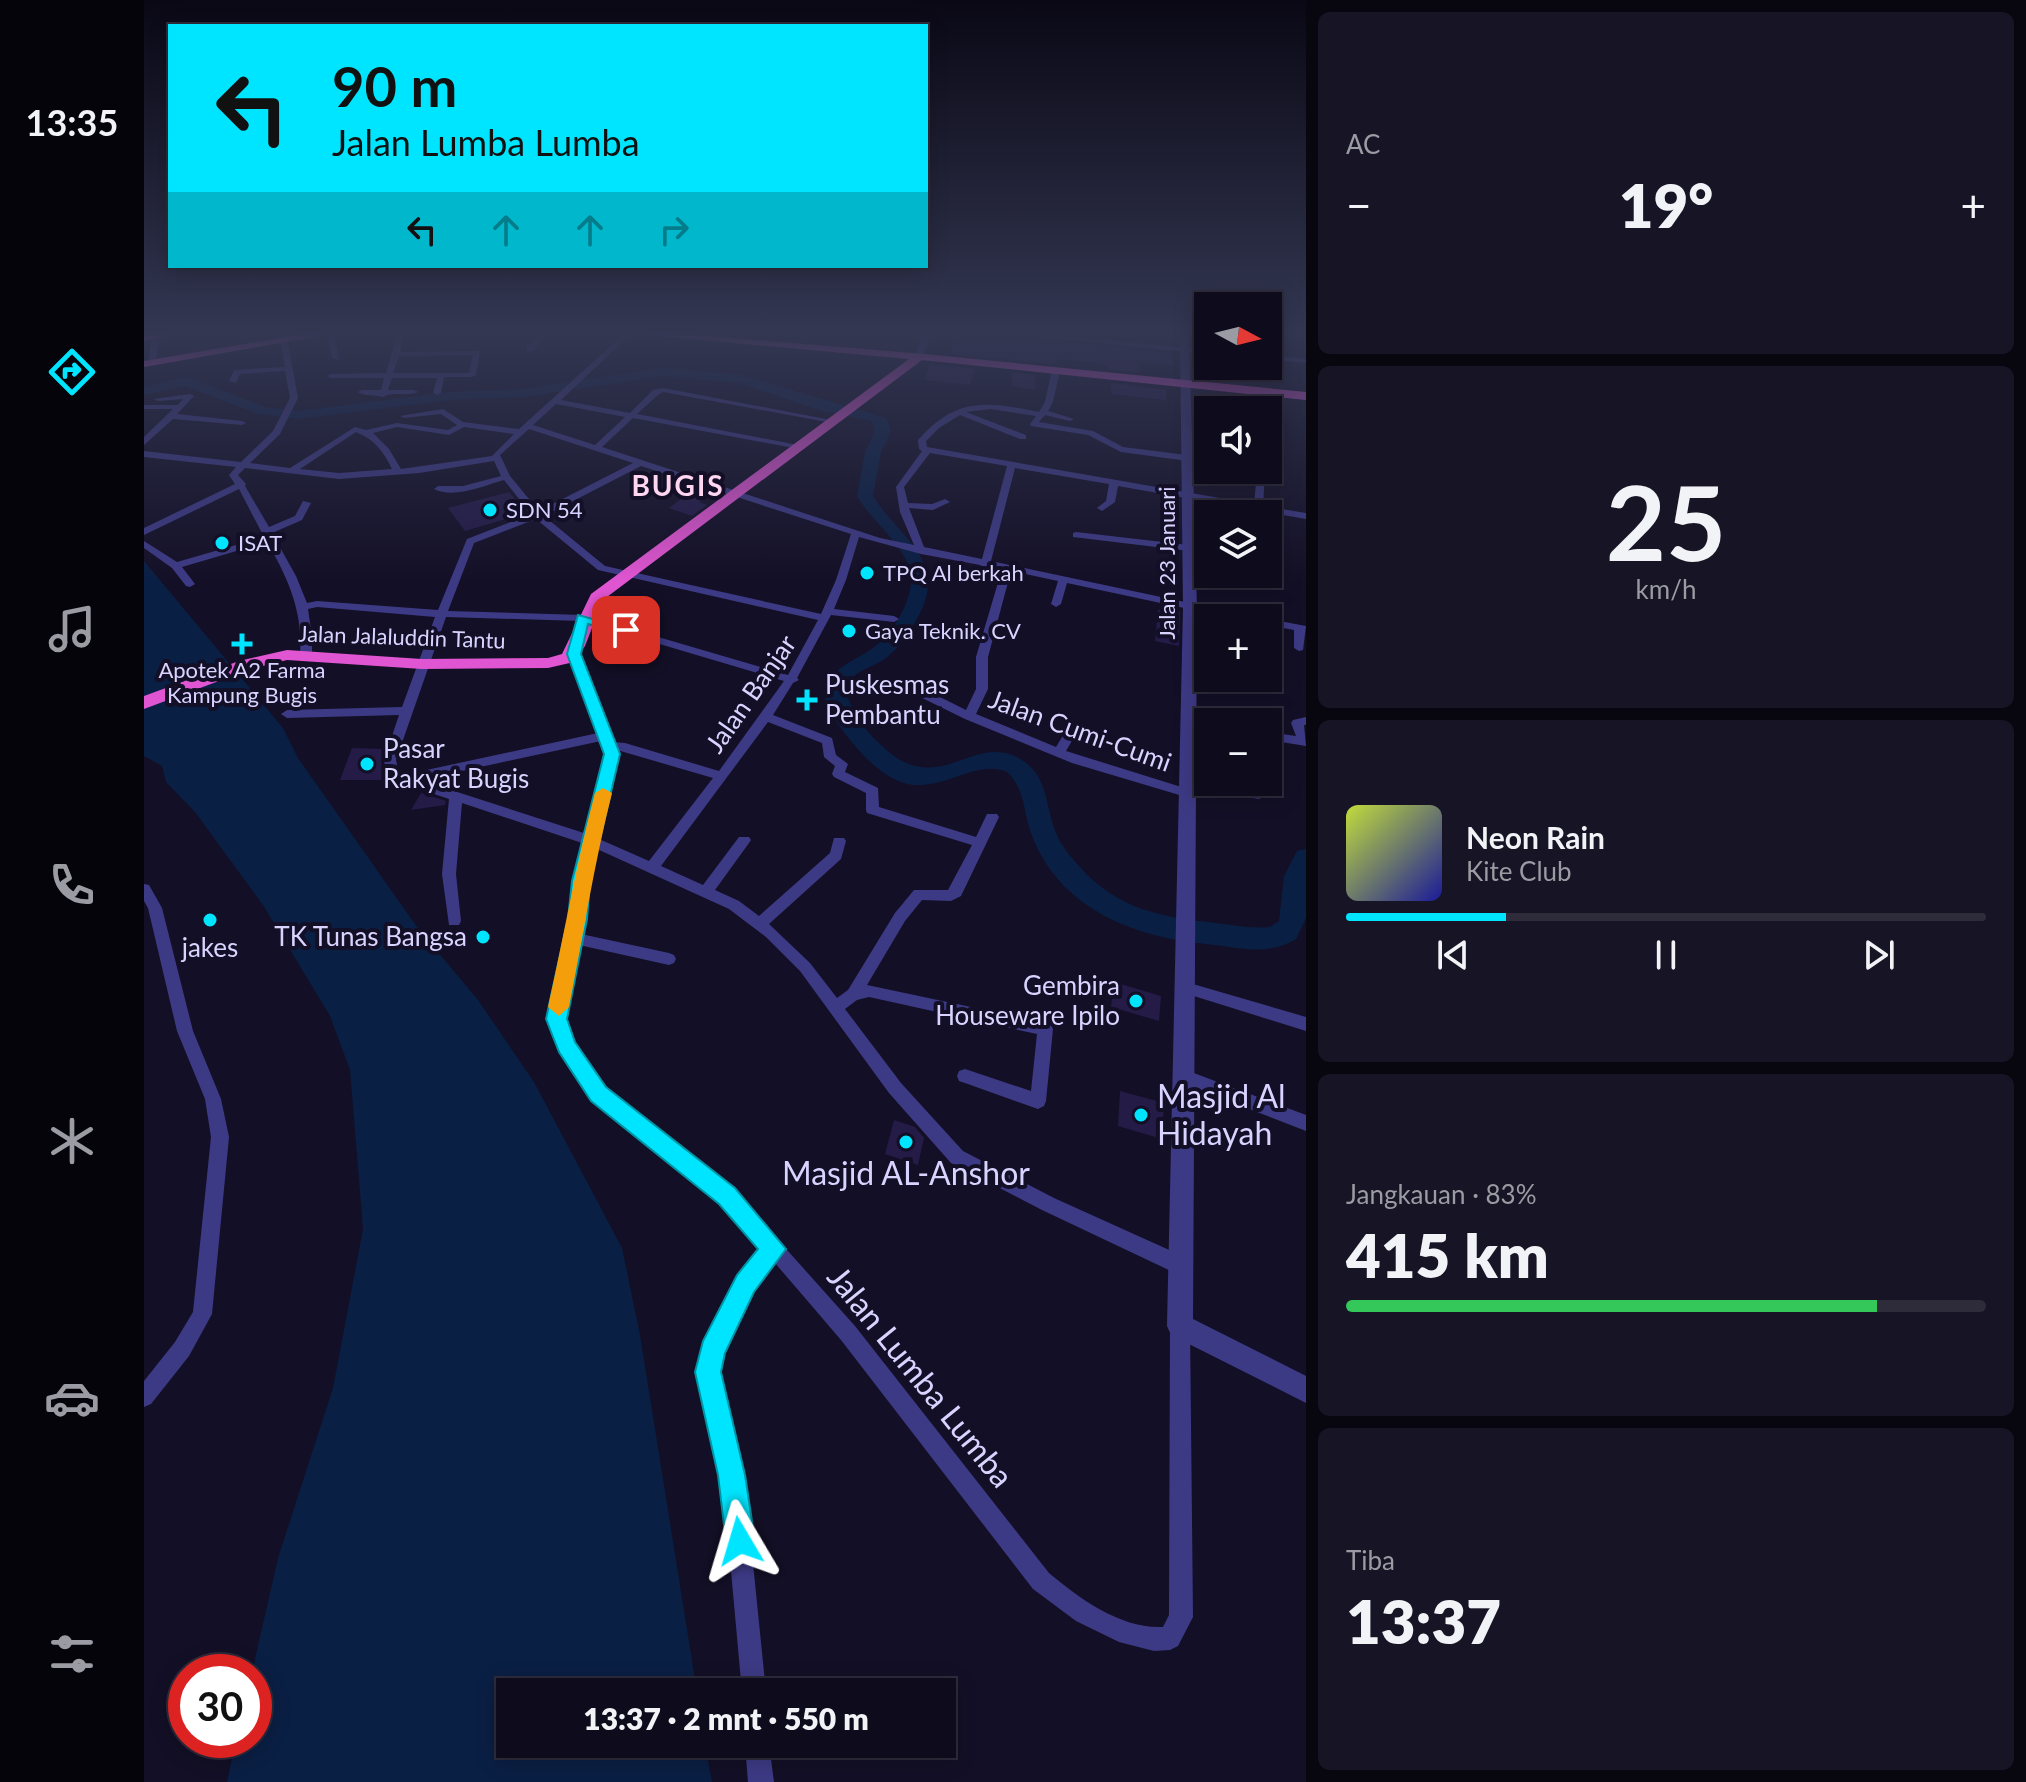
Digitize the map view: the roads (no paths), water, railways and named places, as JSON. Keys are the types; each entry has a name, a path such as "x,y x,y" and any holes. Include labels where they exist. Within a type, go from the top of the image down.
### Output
{"highway":[{"path":"574,654 583,618 597,597 838,416"},
{"name":"Jalan Jalaluddin Tantu","path":"144,703 245,665 306,654 422,664 548,663 574,654"}],"street":[{"path":"144,442 148,432 170,416"},
{"path":"172,416 242,423"},
{"path":"285,416 248,463 233,474 242,484 304,607 306,654"},
{"path":"451,416 463,424 524,429 598,447 878,540 1194,609"},
{"path":"144,454 248,463 339,476 398,472 495,458 538,416"},
{"path":"598,447 633,416"},
{"path":"646,416 799,446"},
{"path":"950,416 924,437 921,444 926,452 1212,500"},
{"path":"970,416 1023,437"},
{"path":"1040,416 1034,424 1090,433 1121,449 1194,455"},
{"path":"1063,416 1070,419"},
{"name":"Jalan 23 Januari","path":"1180,1326 1190,608 1186,416"},
{"path":"293,470 350,430 367,432 397,425 449,433 463,424"},
{"path":"367,432 388,452 398,472"},
{"path":"919,550 900,487 926,452"},
{"path":"495,458 506,477 537,515 602,568 826,614 894,619"},
{"path":"642,462 537,515 470,541 406,711 390,760 392,771 456,798 592,841 734,905 805,967 895,1088 957,1157 1180,1265"},
{"path":"985,565 1011,466"},
{"path":"438,489 463,489 506,477"},
{"path":"1102,508 1110,502 1114,483"},
{"path":"144,532 242,484"},
{"path":"904,505 933,507 945,502"},
{"path":"176,566 268,535 299,518 306,503"},
{"path":"1282,515 1304,519"},
{"name":"Jalan Banjar","path":"653,866 793,680 844,576 856,533"},
{"path":"1076,535 1189,548"},
{"path":"144,544 176,566 190,584"},
{"name":"Jalan Cumi-Cumi","path":"1007,569 982,657 982,689 969,716 1059,753 1194,789"},
{"path":"1056,604 1063,581"},
{"path":"304,607 317,604 442,614 583,618 793,680"},
{"path":"1282,624 1302,628 1299,648"},
{"path":"574,654 608,741"},
{"path":"918,691 969,716"},
{"path":"287,714 406,711"},
{"path":"767,717 828,741 830,757 842,764 838,774 873,791 872,810 980,843"},
{"path":"1305,742 1297,723 1306,721"},
{"path":"1187,722 1194,723"},
{"path":"1059,753 1074,727"},
{"path":"1282,738 1305,742"},
{"path":"405,779 608,741 720,776"},
{"name":"Jalan Lumba Lumba","path":"608,741 612,754 581,881 557,1019 579,1068 598,1094 727,1196 848,1333 1041,1581 1079,1610 1141,1637 1161,1640 1170,1638 1181,1617 1180,1326"},
{"path":"454,921 449,874 456,798"},
{"path":"837,1007 853,995 900,917 919,894 951,896 956,892 992,817"},
{"path":"706,892 744,840"},
{"path":"759,924 836,855 839,841"},
{"path":"144,889 155,908 185,1031 213,1099 220,1137 202,1314 182,1349 144,1397"},
{"path":"573,938 669,959"},
{"path":"1186,988 1306,1024"},
{"path":"853,995 875,992 1045,1029 1038,1101 965,1076"},
{"path":"1183,1076 1306,1123"},
{"path":"753,1678 735,1494 708,1372 712,1350 746,1284 774,1249"},
{"path":"1180,1326 1306,1390"},
{"path":"758,1758 761,1782"}],"water":[{"path":"144,561 283,728 298,758 417,927 478,1000 534,1082 622,1248 640,1335 695,1678 496,1678 496,1758 708,1758 712,1782 227,1782 232,1758 272,1758 272,1654 256,1654 278,1558 333,1388 363,1229 350,1070 330,1016 263,905 195,812 166,782 162,766 144,756"}],"waterway":[{"path":"869,416 879,418 883,432 873,452 865,496 912,556 920,576 920,587 911,612 889,644 875,656 842,674 835,688 841,710 863,741 887,765 908,776 929,777 983,761 999,760 1015,766 1031,786 1043,832 1065,867 1097,900 1114,911 1150,925 1251,939 1279,936 1291,925 1297,876 1306,858"}],"place":[{"name":"SDN 54","path":"490,510"},
{"name":"ISAT","path":"222,543"},
{"name":"TPQ Al berkah","path":"867,573"},
{"name":"Gaya Teknik. CV","path":"849,631"},
{"name":"Apotek A2 Farma Kampung Bugis","path":"242,644"},
{"name":"Puskesmas Pembantu","path":"807,700"},
{"name":"Pasar Rakyat Bugis","path":"367,764"},
{"name":"jakes","path":"210,920"},
{"name":"TK Tunas Bangsa","path":"483,937"},
{"name":"Gembira Houseware Ipilo","path":"1136,1001"},
{"name":"Masjid Al Hidayah","path":"1141,1115"},
{"name":"Masjid AL-Anshor","path":"906,1142"}],"district":[{"name":"BUGIS","path":"678,486"}]}
